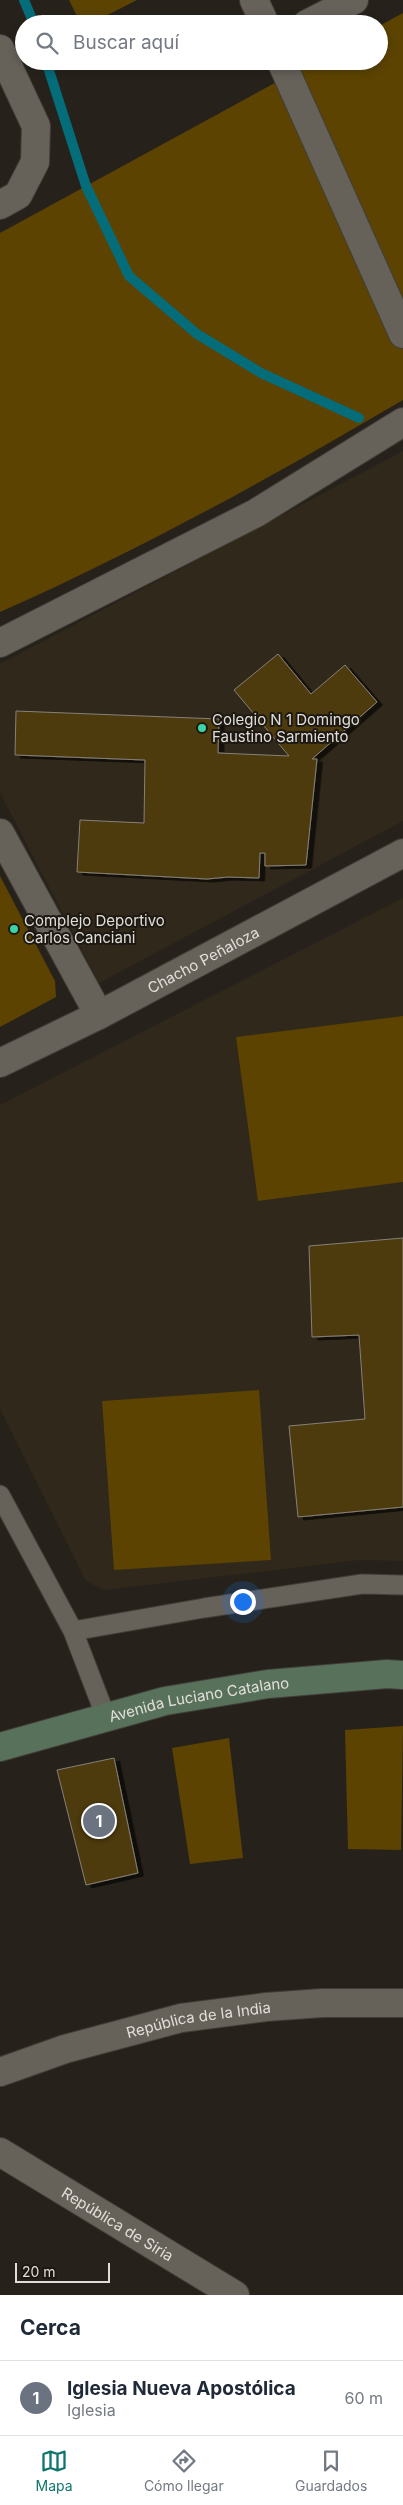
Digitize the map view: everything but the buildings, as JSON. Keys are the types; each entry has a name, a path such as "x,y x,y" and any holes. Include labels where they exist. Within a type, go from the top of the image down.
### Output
{"main road":[{"name":"Avenida Luciano Catalano","path":"0,1746 165,1701 268,1684 387,1674 403,1675"}],"street":[{"path":"254,0 261,15"},
{"path":"325,15 354,0"},
{"path":"0,49 36,126 34,162 18,195 0,205"},
{"path":"285,70 403,334"},
{"path":"0,642 256,513 403,422"},
{"path":"0,833 99,1015"},
{"name":"Chacho Peñaloza","path":"0,1063 99,1015 403,853"},
{"name":"República de la India","path":"0,2072 66,2049 181,2018 266,2007 322,2003 403,2003"},
{"name":"República de Siria","path":"0,2152 236,2295"}],"lane":[{"path":"0,1495 73,1631 106,1717"},
{"path":"73,1631 352,1585 403,1585"}],"shaded area":[{"path":"69,0 137,0 108,15 76,15"},
{"path":"403,13 403,400 204,512 52,589 0,612 0,233 299,70 388,70 388,21"},
{"name":"Colegio N 1 Domingo Faustino Sarmiento","path":"403,451 403,821 99,983 0,793 0,664"},
{"name":"Complejo Deportivo Carlos Canciani","path":"0,876 55,981 56,997 0,1027"},
{"path":"403,898 403,1561 360,1560 104,1590 86,1581 0,1409 0,1105"},
{"path":"403,1016 403,1182 258,1201 236,1037"},
{"path":"259,1390 271,1560 114,1570 102,1401"},
{"path":"403,1726 401,1850 348,1849 345,1730"},
{"path":"229,1738 243,1858 190,1864 172,1748"}],"waterway":[{"path":"24,0 30,15"},
{"path":"49,70 86,186 129,276 197,334 261,373 359,418"}],"place":[{"name":"Colegio N 1 Domingo Faustino Sarmiento","path":"202,728"},
{"name":"Complejo Deportivo Carlos Canciani","path":"14,929"},
{"name":"Iglesia Nueva Apostólica","path":"99,1821"}]}
